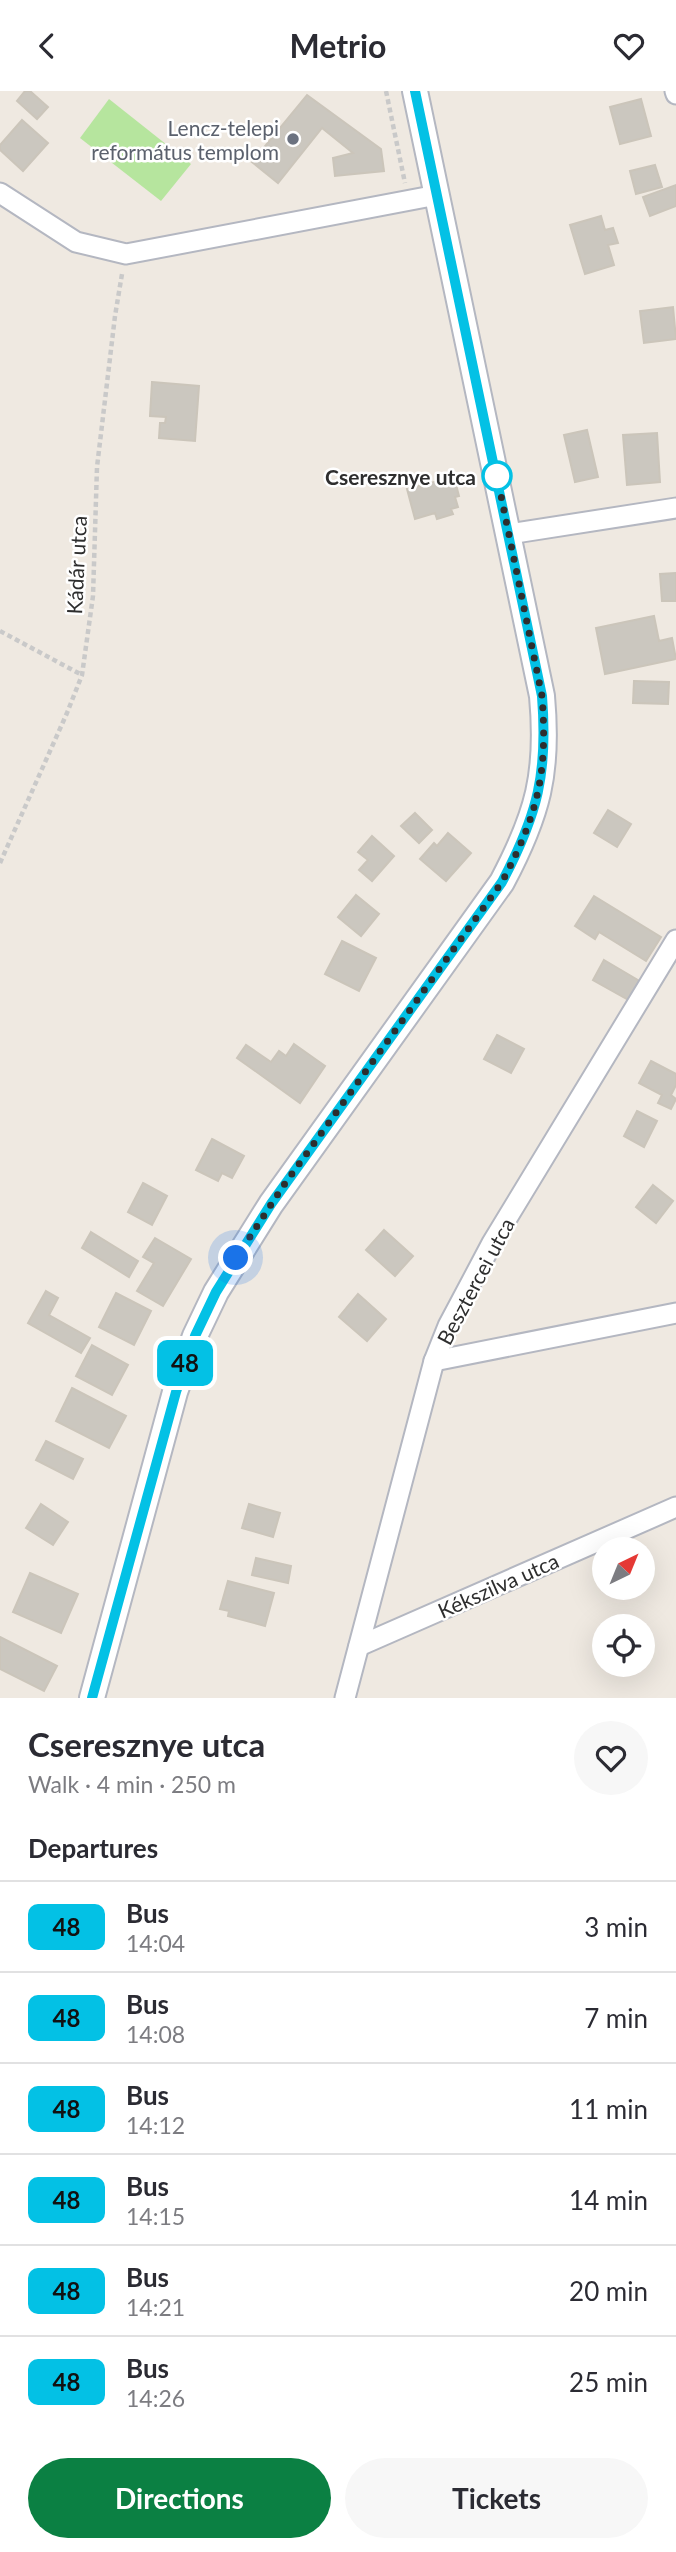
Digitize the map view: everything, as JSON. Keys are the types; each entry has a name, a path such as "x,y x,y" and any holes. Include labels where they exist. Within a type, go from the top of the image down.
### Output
{"street":[{"path":"92,1698 176,1392 195,1336 216,1292 271,1204 502,882 520,848 535,809 543,768 545,731 542,696 415,91"},
{"path":"0,193 76,242 126,254 437,195"},
{"path":"509,534 676,508"},
{"name":"Besztercei utca","path":"345,1698 434,1361 448,1326 492,1243 676,940"},
{"path":"434,1361 676,1313"},
{"name":"Kékszilva utca","path":"359,1646 676,1507"}],"path":[{"path":"386,91 408,202"},
{"name":"Kádár utca","path":"0,863 82,675 93,596 97,467 115,316 126,254"},
{"path":"0,631 82,675"}],"green space":[{"path":"109,99 191,164 161,201 80,138"}],"building":[{"path":"25,91 30,91 48,107 37,119 17,101"},
{"name":"Lencz-telepi református templom","path":"307,95 381,149 384,171 335,176 333,158 353,153 322,128 278,183 252,162"},
{"path":"641,99 651,136 620,144 610,107"},
{"path":"22,120 48,143 23,171 0,150 0,145"},
{"path":"655,165 662,187 636,194 630,171"},
{"path":"676,185 676,206 650,216 643,197"},
{"path":"601,216 605,230 613,228 618,243 608,245 614,265 585,274 570,225"},
{"path":"673,307 676,339 644,343 640,311"},
{"path":"152,382 199,386 195,441 159,438 160,423 165,423 166,417 150,416"},
{"path":"587,430 598,477 575,482 564,435"},
{"path":"657,433 660,482 627,485 623,435"},
{"path":"454,477 459,496 455,497 458,507 451,509 453,514 437,519 435,513 415,519 407,489"},
{"path":"676,573 676,601 662,601 660,574"},
{"path":"654,616 659,641 672,638 676,659 605,674 596,628"},
{"path":"634,681 669,682 668,704 633,703"},
{"path":"608,810 631,824 617,847 594,833"},
{"path":"415,813 432,830 419,843 401,826"},
{"path":"448,833 471,853 446,881 420,859 434,843 437,846"},
{"path":"372,836 394,856 372,881 359,870 368,860 358,852"},
{"path":"356,895 379,914 361,936 338,917"},
{"path":"594,896 661,937 646,961 599,932 595,939 575,926"},
{"path":"342,941 376,958 359,991 325,974"},
{"path":"604,960 643,983 632,1002 593,980"},
{"path":"497,1035 524,1049 511,1073 484,1059"},
{"path":"294,1044 325,1066 300,1103 237,1058 246,1045 271,1062 279,1051 286,1056"},
{"path":"651,1061 676,1074 676,1085 671,1095 676,1099 671,1109 658,1103 662,1095 639,1083"},
{"path":"637,1111 657,1121 644,1147 624,1136"},
{"path":"212,1139 244,1156 232,1178 222,1173 218,1181 196,1170"},
{"path":"143,1183 167,1196 152,1225 128,1212"},
{"path":"653,1185 673,1201 656,1223 636,1207"},
{"path":"384,1230 413,1256 395,1276 366,1250"},
{"path":"91,1232 138,1261 129,1277 82,1248"},
{"path":"155,1238 191,1259 163,1306 137,1291 154,1263 143,1257"},
{"path":"46,1291 58,1298 49,1315 90,1338 81,1353 28,1323"},
{"path":"116,1293 151,1311 134,1345 99,1327"},
{"path":"358,1294 386,1319 367,1341 339,1317"},
{"path":"92,1345 128,1365 112,1395 76,1376"},
{"path":"72,1388 126,1416 109,1448 56,1421"},
{"path":"46,1441 83,1459 73,1479 36,1460"},
{"path":"41,1504 68,1522 53,1545 26,1528"},
{"path":"249,1504 280,1513 273,1537 242,1528"},
{"path":"256,1558 291,1566 288,1583 252,1575"},
{"path":"30,1573 78,1594 61,1633 13,1612"},
{"path":"228,1581 274,1593 265,1626 228,1616 229,1611 220,1609"},
{"path":"0,1637 57,1666 44,1691 0,1669"}],"bus line":[{"name":"48","path":"92,1698 176,1392 195,1336 216,1292 271,1204 502,882 520,848 535,809 543,768 545,731 542,696 415,91"}],"place":[{"name":"Lencz-telepi református templom","path":"293,139"},
{"name":"Cseresznye utca","path":"497,476"}],"route":[{"path":"236,1258 284,1185 502,882 520,848 535,809 543,768 545,731 542,696 497,476"}]}
